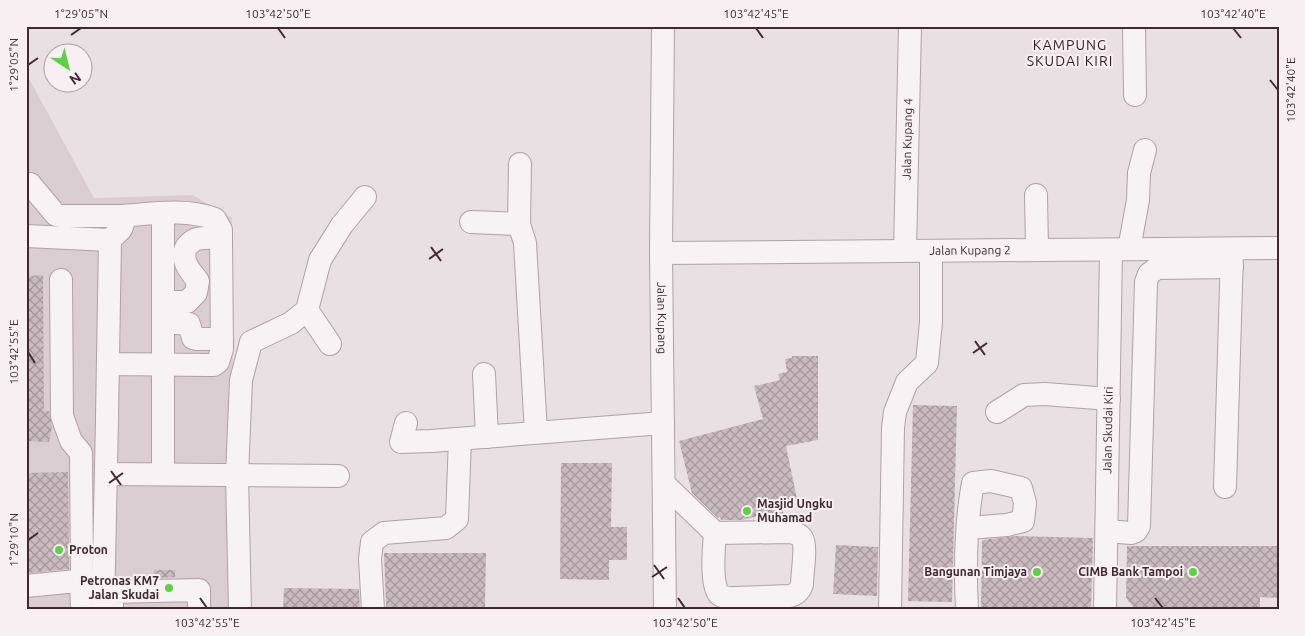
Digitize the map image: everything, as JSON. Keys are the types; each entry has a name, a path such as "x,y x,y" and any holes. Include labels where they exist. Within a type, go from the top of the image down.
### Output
{"street":[{"name":"Jalan Kupang","path":"663,26 661,253 665,610"},
{"name":"Jalan Kupang 4","path":"905,251 910,26"},
{"path":"1134,26 1135,95"},
{"name":"Jalan Skudai Kiri","path":"1105,610 1109,399 1120,249 1138,200 1139,173 1145,150"},
{"path":"520,164 519,224 525,243 536,432"},
{"path":"28,183 56,215 199,214 215,219 221,230 222,339 218,362 214,365 108,364"},
{"path":"1036,195 1037,250"},
{"path":"240,610 237,475 241,380 251,342 291,323 307,310 320,260 342,225 365,197"},
{"path":"163,213 163,473"},
{"path":"108,603 107,474 110,240 121,229 123,224 119,216"},
{"path":"471,222 519,224"},
{"path":"26,236 110,240"},
{"path":"163,312 187,302 196,293 198,282 184,258 191,242 196,239 221,238"},
{"name":"Jalan Kupang 2","path":"661,253 1120,249 1232,258 1279,248"},
{"path":"890,610 892,428 895,412 907,382 927,363 931,322 931,251"},
{"path":"1106,531 1131,533 1136,531 1139,526 1146,282 1156,268 1232,258 1225,487"},
{"path":"61,280 62,416 71,441 81,453 82,610"},
{"path":"307,310 330,344"},
{"path":"163,312 189,324 193,338 197,340 222,339"},
{"path":"484,374 487,436"},
{"path":"997,412 1024,395 1045,394 1109,399"},
{"path":"406,423 402,442 663,422"},
{"path":"373,610 370,559 372,542 384,533 446,528 457,519 460,439"},
{"path":"107,474 338,476"},
{"path":"664,484 715,533 791,532 798,534 802,538 804,545 800,590 790,596 735,604 720,595 716,591 715,533"},
{"path":"967,610 965,574 968,528"},
{"path":"26,586 81,580"},
{"path":"108,603 112,592 199,590 199,610"}],"shaded area":[{"path":"26,73 94,198 193,195 232,218 234,610 26,610"}],"building":[{"path":"43,275 44,411 49,411 52,426 49,442 26,441 26,276"},
{"path":"792,356 818,356 818,440 786,446 797,499 781,501 784,516 764,519 763,515 742,520 721,520 720,517 718,518 692,493 679,441 763,419 754,386 780,380 778,374 787,372 785,359 792,358"},
{"path":"913,405 957,406 952,602 908,601"},
{"path":"561,463 612,463 611,527 627,527 627,560 609,560 609,580 560,579"},
{"path":"68,472 69,569 26,573 26,473"},
{"name":"Bangunan Timjaya","path":"1016,536 1093,538 1091,609 981,607 982,540"},
{"path":"836,545 878,547 877,596 833,594"},
{"name":"CIMB Bank Tampoi","path":"1127,546 1279,546 1279,598 1260,597 1260,610 1136,610 1126,598"},
{"path":"384,553 486,553 485,607 386,607"},
{"path":"154,570 175,570 175,577 154,578"},
{"path":"284,588 359,589 360,610 283,610"}],"place":[{"name":"Masjid Ungku Muhamad","path":"747,511"},
{"name":"Proton","path":"59,550"},
{"name":"Bangunan Timjaya","path":"1037,572"},
{"name":"CIMB Bank Tampoi","path":"1193,572"},
{"name":"Petronas KM7 Jalan Skudai","path":"169,588"}],"district":[{"name":"KAMPUNG SKUDAI KIRI","path":"1070,54"}]}
